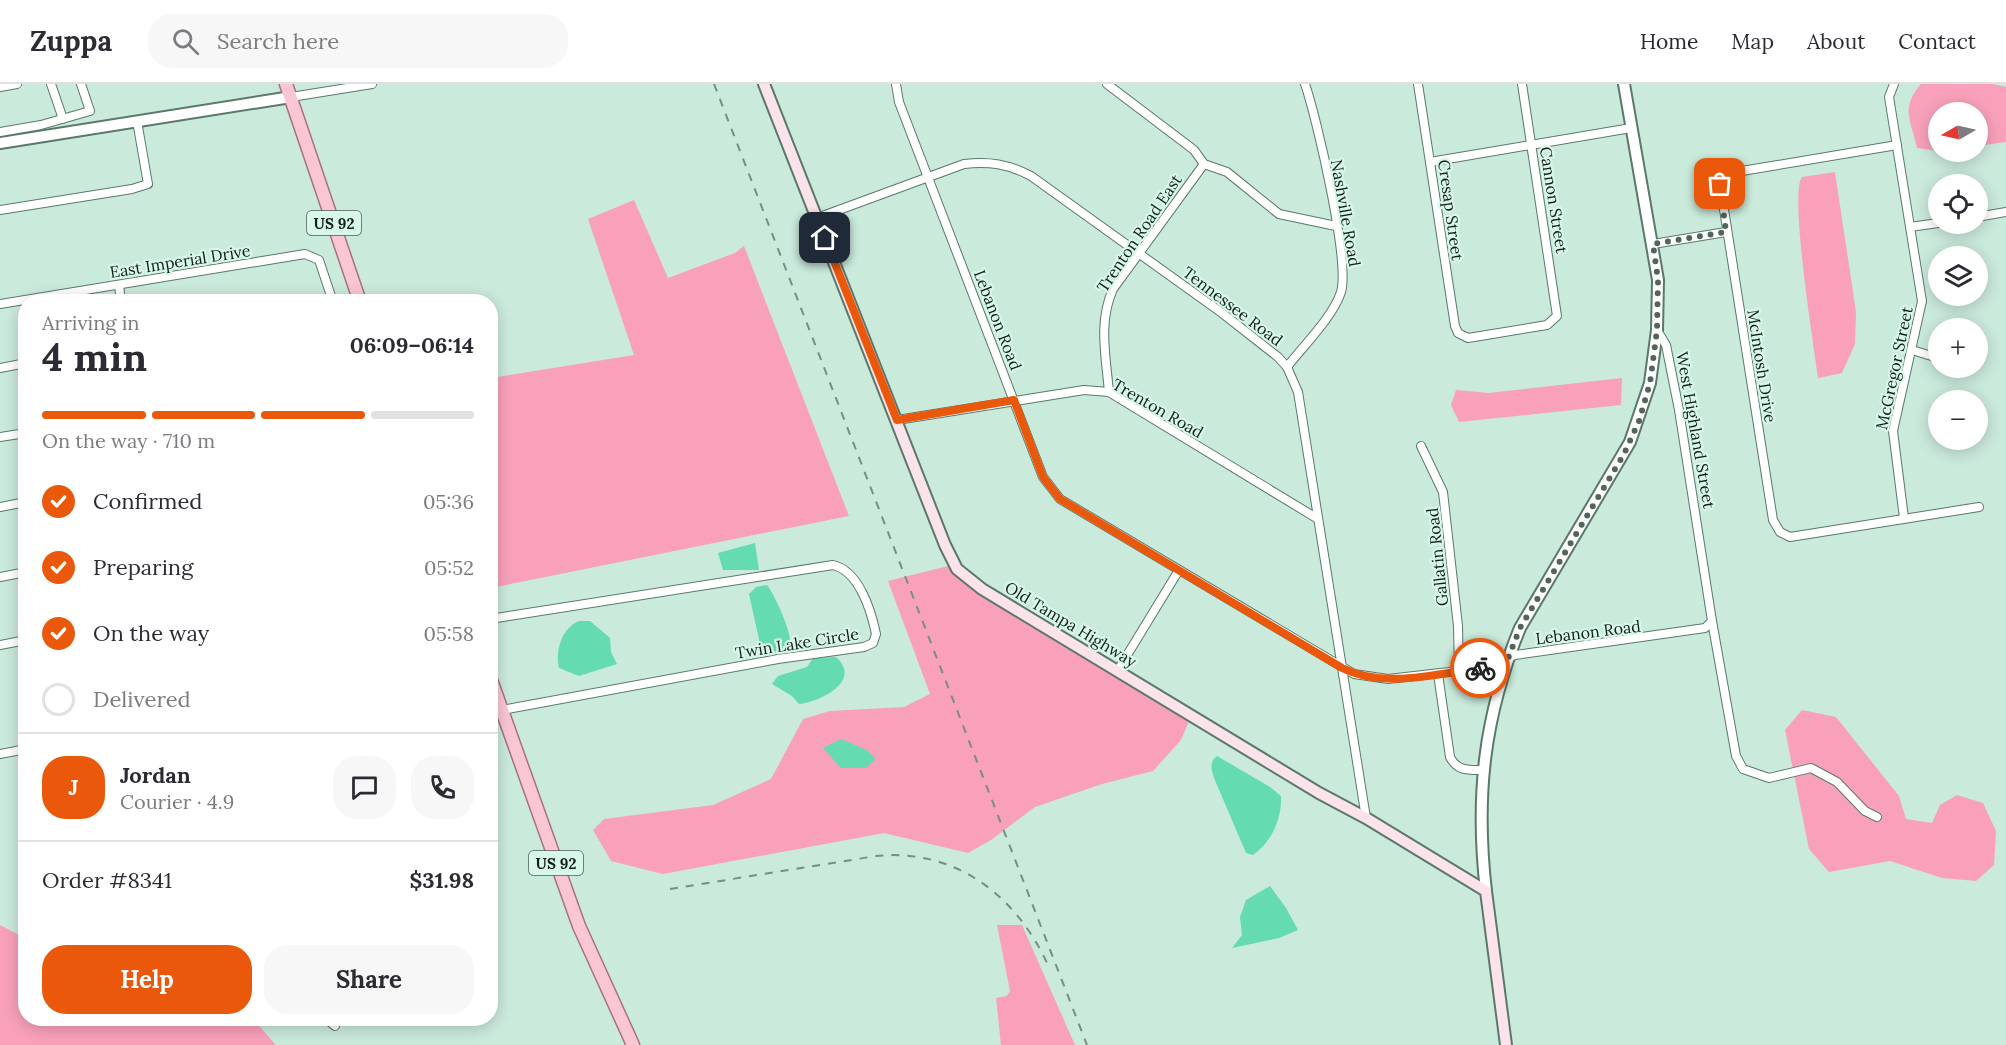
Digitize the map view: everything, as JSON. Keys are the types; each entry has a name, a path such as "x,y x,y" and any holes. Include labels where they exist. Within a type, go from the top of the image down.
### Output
{"main road":[{"name":"US 92","path":"286,84 357,294"},
{"name":"Old Tampa Highway","path":"764,84 945,546 957,569 982,589 1486,891"},
{"name":"US 92","path":"498,699 579,926 633,1045"},
{"path":"1486,891 1506,1045"}],"street":[{"path":"0,87 17,84"},
{"path":"51,84 63,118"},
{"path":"0,132 90,111 81,84"},
{"path":"0,143 291,97 337,86 372,84"},
{"path":"896,84 899,102 927,175"},
{"path":"1107,84 1194,150 1203,164 1227,172 1280,214 1336,226"},
{"name":"Nashville Road","path":"1287,367 1337,301 1341,290 1344,263 1305,84"},
{"name":"Cresap Street","path":"1418,84 1455,326 1463,336"},
{"name":"Cannon Street","path":"1463,336 1468,338 1547,325 1556,319 1558,310 1522,84"},
{"name":"West Highland Street","path":"1624,84 1658,280 1657,330 1666,345 1676,390 1712,621 1736,756 1743,769 1769,778 1811,768 1837,782 1865,811 1877,817"},
{"name":"McGregor Street","path":"1894,84 1889,97 1922,301 1892,439 1904,518"},
{"path":"0,210 132,189 148,184 137,121"},
{"path":"1430,162 1631,128"},
{"name":"McIntosh Drive","path":"1896,146 1726,175 1720,184 1775,527 1790,537 1979,507"},
{"name":"Tennessee Road","path":"817,218 927,175 981,162 1016,168 1031,176 1139,253 1278,357 1287,367 1298,392 1366,818"},
{"name":"Trenton Road East","path":"1109,392 1103,327 1113,289 1203,164"},
{"name":"Lebanon Road","path":"927,175 1043,477 1050,489 1060,499 1342,668 1354,674 1388,679 1438,674 1507,661 1515,655 1706,628 1712,621"},
{"path":"1988,215 2006,212"},
{"path":"1910,227 1928,224"},
{"path":"1653,244 1726,232"},
{"name":"East Imperial Drive","path":"63,294 309,254 322,266 331,294"},
{"path":"119,285 120,294"},
{"name":"East Imperial Drive","path":"0,304 18,301"},
{"path":"1486,891 1480,818 1482,770 1494,702 1520,628 1630,442 1650,383 1657,330"},
{"path":"1912,350 1928,355"},
{"path":"0,368 18,365"},
{"name":"Trenton Road","path":"897,420 1084,390 1109,392 1318,519"},
{"path":"0,437 18,434"},
{"name":"Gallatin Road","path":"1421,446 1443,492 1458,626 1460,671"},
{"path":"0,507 18,504"},
{"name":"Twin Lake Circle","path":"498,618 833,565 851,574 857,583 876,634 873,643 864,647 778,659 502,710"},
{"path":"1118,670 1179,570"},
{"path":"0,577 18,574"},
{"path":"0,645 18,642"},
{"path":"1438,674 1450,756 1453,762 1465,770 1482,770"},
{"path":"0,754 18,751"}],"shaded area":[{"path":"1921,84 1993,84 2006,87 2006,142 1988,144 1988,102 1928,102 1928,150 1917,148 1909,114 1909,107"},
{"path":"1835,172 1856,312 1855,344 1842,373 1818,378 1800,239 1799,189 1802,177"},
{"path":"634,200 668,278 735,253 744,246 849,516 498,587 498,377 634,355 588,219"},
{"path":"1622,378 1621,405 1459,422 1451,405 1456,390 1489,393"},
{"path":"755,543 759,570 723,570 718,553"},
{"path":"948,566 965,583 1012,614 1190,719 1181,740 1153,771 1102,784 1035,807 991,840 968,853 884,833 663,874 611,861 593,830 604,819 713,805 771,779 803,719 830,711 904,707 930,694 888,581"},
{"path":"767,585 782,613 790,638 788,648 777,653 760,644 749,594 756,587"},
{"path":"579,621 590,621 610,638 611,652 617,664 579,676 559,668 558,654 561,640 568,629"},
{"path":"836,657 843,666 845,674 836,689 827,695 799,704 792,696 772,684 778,676 807,667 813,658"},
{"path":"1802,710 1836,717 1899,796 1906,819 1932,823 1940,805 1957,795 1983,803 1996,831 1994,865 1976,881 1942,878 1890,861 1829,872 1809,849 1785,730"},
{"path":"841,739 867,750 876,759 866,768 841,768 823,748"},
{"path":"1217,756 1270,787 1281,796 1278,821 1266,843 1253,855 1246,853 1214,778 1211,766"},
{"path":"1270,886 1298,930 1279,938 1232,948 1242,935 1240,917 1246,900"},
{"path":"0,925 18,934 18,1026 259,1026 276,1045 0,1045"},
{"path":"997,925 1022,925 1075,1045 1001,1045 996,998 1007,996 1010,991"}],"railway":[{"path":"714,84 1087,1045"},
{"path":"670,889 876,856 905,856 932,860 980,881 1000,898 1019,917 1035,940 1048,965"}],"way so far":[{"path":"1480,668 1507,661 1520,628 1630,442 1650,383 1657,330 1658,280 1653,244 1726,232 1720,184"}],"route":[{"path":"825,238 897,420 1014,400 1043,477 1060,499 1328,657 1342,668 1354,674 1372,678 1398,679 1480,668"}]}
